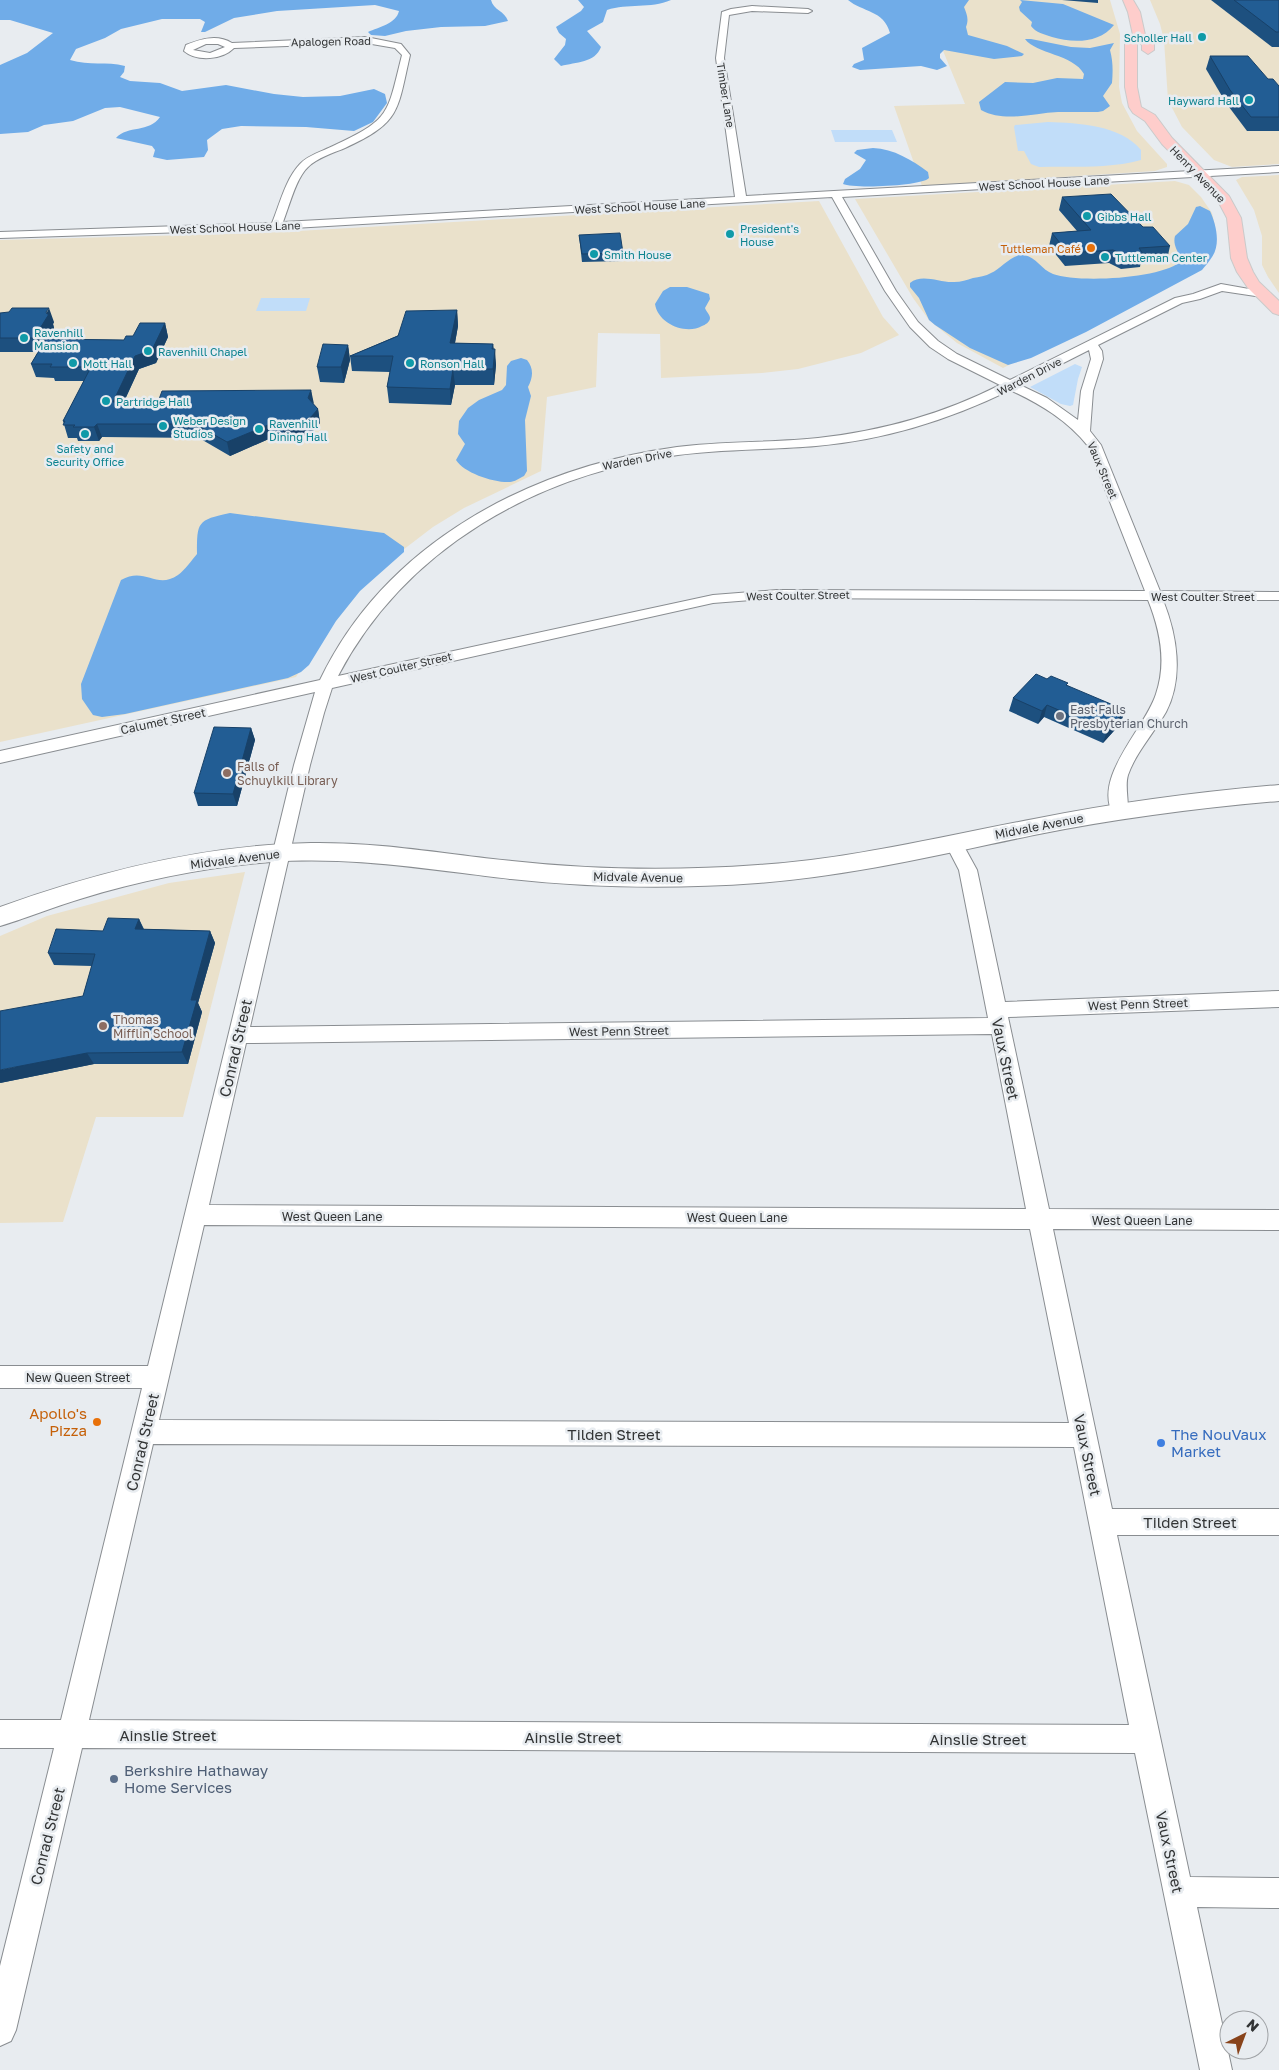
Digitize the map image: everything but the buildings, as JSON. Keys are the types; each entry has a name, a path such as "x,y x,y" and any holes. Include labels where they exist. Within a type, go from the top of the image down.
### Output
{"main road":[{"path":"1128,0 1134,12 1139,36 1148,44 1148,63"},
{"name":"Henry Avenue","path":"1139,36 1131,42 1131,93 1137,110 1150,118 1167,141 1224,199 1232,212 1236,225 1239,258 1237,275 1279,310"},
{"path":"1150,118 1154,110 1151,102"}],"street":[{"name":"Timber Lane","path":"741,200 720,58 725,14 732,10 746,9 808,11"},
{"name":"Apalogen Road","path":"230,46 366,40 398,46 406,55 394,106 388,118 369,133 304,165 294,178 276,226"},
{"name":"West School House Lane","path":"0,235 276,226 1279,169"},
{"name":"Vaux Street","path":"836,195 895,300 917,329 934,344 960,361 1062,413 1084,430 1094,444 1165,623 1170,658 1169,675 1158,712 1123,767 1117,789 1120,812"},
{"name":"Warden Drive","path":"1179,300 1184,292 1198,284 1237,275"},
{"name":"Warden Drive","path":"280,853 308,741 327,684 352,639 382,599 430,553 460,530 520,495 568,476 638,457 697,449 818,442 891,429 951,412 1009,386 1179,300 1196,297 1221,287 1262,294"},
{"path":"1084,430 1087,391 1097,359 1096,351 1091,344"},
{"name":"West Coulter Street","path":"327,684 713,599 777,594 1279,596"},
{"name":"Calumet Street","path":"0,757 327,684"},
{"name":"Midvale Avenue","path":"0,917 49,900 119,880 185,866 280,853 378,854 557,874 657,878 767,873 895,856 1120,812 1206,800 1279,793"},
{"name":"Vaux Street","path":"954,843 968,870 1146,1739 1216,2070"},
{"name":"Conrad Street","path":"0,2030 157,1378 280,853"},
{"name":"West Penn Street","path":"238,1035 998,1018 1279,999"},
{"name":"West Queen Lane","path":"195,1215 1279,1220"},
{"name":"New Queen Street","path":"0,1377 157,1378"},
{"name":"Tilden Street","path":"144,1432 1083,1434"},
{"name":"Tilden Street","path":"1102,1522 1279,1522"},
{"name":"Ainslie Street","path":"0,1734 1146,1739"},
{"path":"1179,1892 1279,1893"}],"shaded area":[{"path":"0,0 491,0 508,21 485,26 441,27 406,31 385,36 371,35 368,32 391,22 399,11 375,5 277,11 234,18 205,32 201,32 205,22 200,19 162,19 121,29 105,38 76,49 70,60 125,66 124,72 120,77 130,81 160,83 182,91 226,85 274,94 303,97 340,96 374,89 385,94 387,103 373,122 354,131 306,127 241,126 222,129 207,140 208,150 204,157 167,160 153,157 155,150 152,146 116,138 126,131 150,125 160,117 120,107 105,108 73,121 44,125 28,132 0,134 0,65 27,53 53,33 10,20 0,20"},
{"path":"578,0 671,0 663,3 607,10 603,22 587,31 601,47 598,52 590,59 561,66 554,59 565,45 566,39 559,33 556,27 581,11 584,7"},
{"path":"848,0 969,0 964,7 967,17 966,27 968,35 1007,46 1024,54 1022,56 994,59 944,50 940,54 940,58 947,66 937,70 921,66 860,70 852,67 854,64 864,60 862,48 890,33 887,25 878,16"},
{"path":"922,0 1110,0 1120,34 1119,87 1122,103 1137,131 1167,164 1167,167 1155,171 922,186 894,106 965,104"},
{"path":"1020,0 1063,4 1114,25 1101,36 1093,39 1076,41 1052,37 1040,33 1031,26 1032,22 1020,11 1019,7 1022,2"},
{"path":"1150,0 1279,0 1279,164 1232,167 1214,160 1182,127 1168,100 1164,40 1160,24"},
{"path":"1025,39 1071,47 1090,48 1114,43 1110,50 1112,58 1112,83 1103,96 1110,106 1098,112 1058,112 1009,117 990,114 981,110 979,102 1005,82 1033,83 1057,78 1083,79 1084,74 1072,62 1037,48"},
{"path":"1048,122 1072,123 1111,130 1122,135 1141,150 1141,160 1116,165 1090,166 1039,167 1031,164 1024,151 1018,151 1014,127 1015,125"},
{"path":"831,130 892,130 897,142 835,142"},
{"path":"873,148 888,150 909,159 928,172 929,178 914,183 888,186 850,186 843,184 845,179 860,169 866,160 854,153 857,150"},
{"path":"1279,175 1279,293 1262,265 1262,236 1254,210 1236,180 1242,177"},
{"path":"1175,181 1189,185 1201,197 1212,213 1215,226 1160,290 1003,368 957,343 929,320 913,298 855,199"},
{"path":"819,201 883,317 899,335 861,353 798,369 762,373 661,378 660,334 598,333 596,387 547,397 541,471 464,508 433,527 399,553 368,580 310,654 296,677 0,742 0,240 263,233"},
{"path":"1200,206 1210,211 1216,228 1217,240 1215,252 1202,270 1086,332 1031,358 1008,365 970,348 935,325 929,320 919,298 910,287 910,283 920,279 957,282 985,276 1015,256 1020,255 1028,256 1049,272 1064,277 1118,278 1155,272 1180,262 1174,240 1175,236 1188,224 1196,207"},
{"path":"670,287 687,287 709,294 710,299 705,308 710,319 705,325 688,329 681,328 674,326 661,317 655,304 663,291"},
{"path":"261,298 310,298 306,311 256,311"},
{"path":"521,358 527,360 532,373 528,387 531,396 525,420 527,471 524,476 510,482 496,481 472,473 456,460 465,444 458,434 459,421 468,408 479,400 502,390 506,385 507,366 511,361"},
{"path":"1075,364 1082,367 1073,405 1061,404 1030,387"},
{"path":"230,513 384,533 404,547 404,552 360,591 336,621 309,665 301,672 288,678 125,714 102,717 93,715 82,699 81,684 121,580 137,575 163,580 178,575 197,554 198,535 201,524 211,518"},
{"name":"Thomas Mifflin School","path":"245,872 183,1117 96,1117 63,1222 0,1223 0,936 47,916 169,883"}],"place":[{"name":"Scholler Hall","path":"1202,37"},
{"name":"Hayward Hall","path":"1249,100"},
{"name":"Gibbs Hall","path":"1087,216"},
{"name":"President's House","path":"730,234"},
{"name":"Tuttleman Café","path":"1091,248"},
{"name":"Smith House","path":"594,254"},
{"name":"Tuttleman Center","path":"1105,257"},
{"name":"Ravenhill Mansion","path":"24,338"},
{"name":"Ravenhill Chapel","path":"148,351"},
{"name":"Mott Hall","path":"73,363"},
{"name":"Ronson Hall","path":"410,363"},
{"name":"Partridge Hall","path":"106,401"},
{"name":"Weber Design Studios","path":"163,426"},
{"name":"Ravenhill Dining Hall","path":"259,429"},
{"name":"Safety and Security Office","path":"85,434"},
{"name":"East Falls Presbyterian Church","path":"1060,716"},
{"name":"Falls of Schuylkill Library","path":"227,773"},
{"name":"Thomas Mifflin School","path":"103,1026"},
{"name":"Apollo's Pizza","path":"97,1422"},
{"name":"The NouVaux Market","path":"1161,1443"},
{"name":"Berkshire Hathaway Home Services","path":"114,1779"}]}
